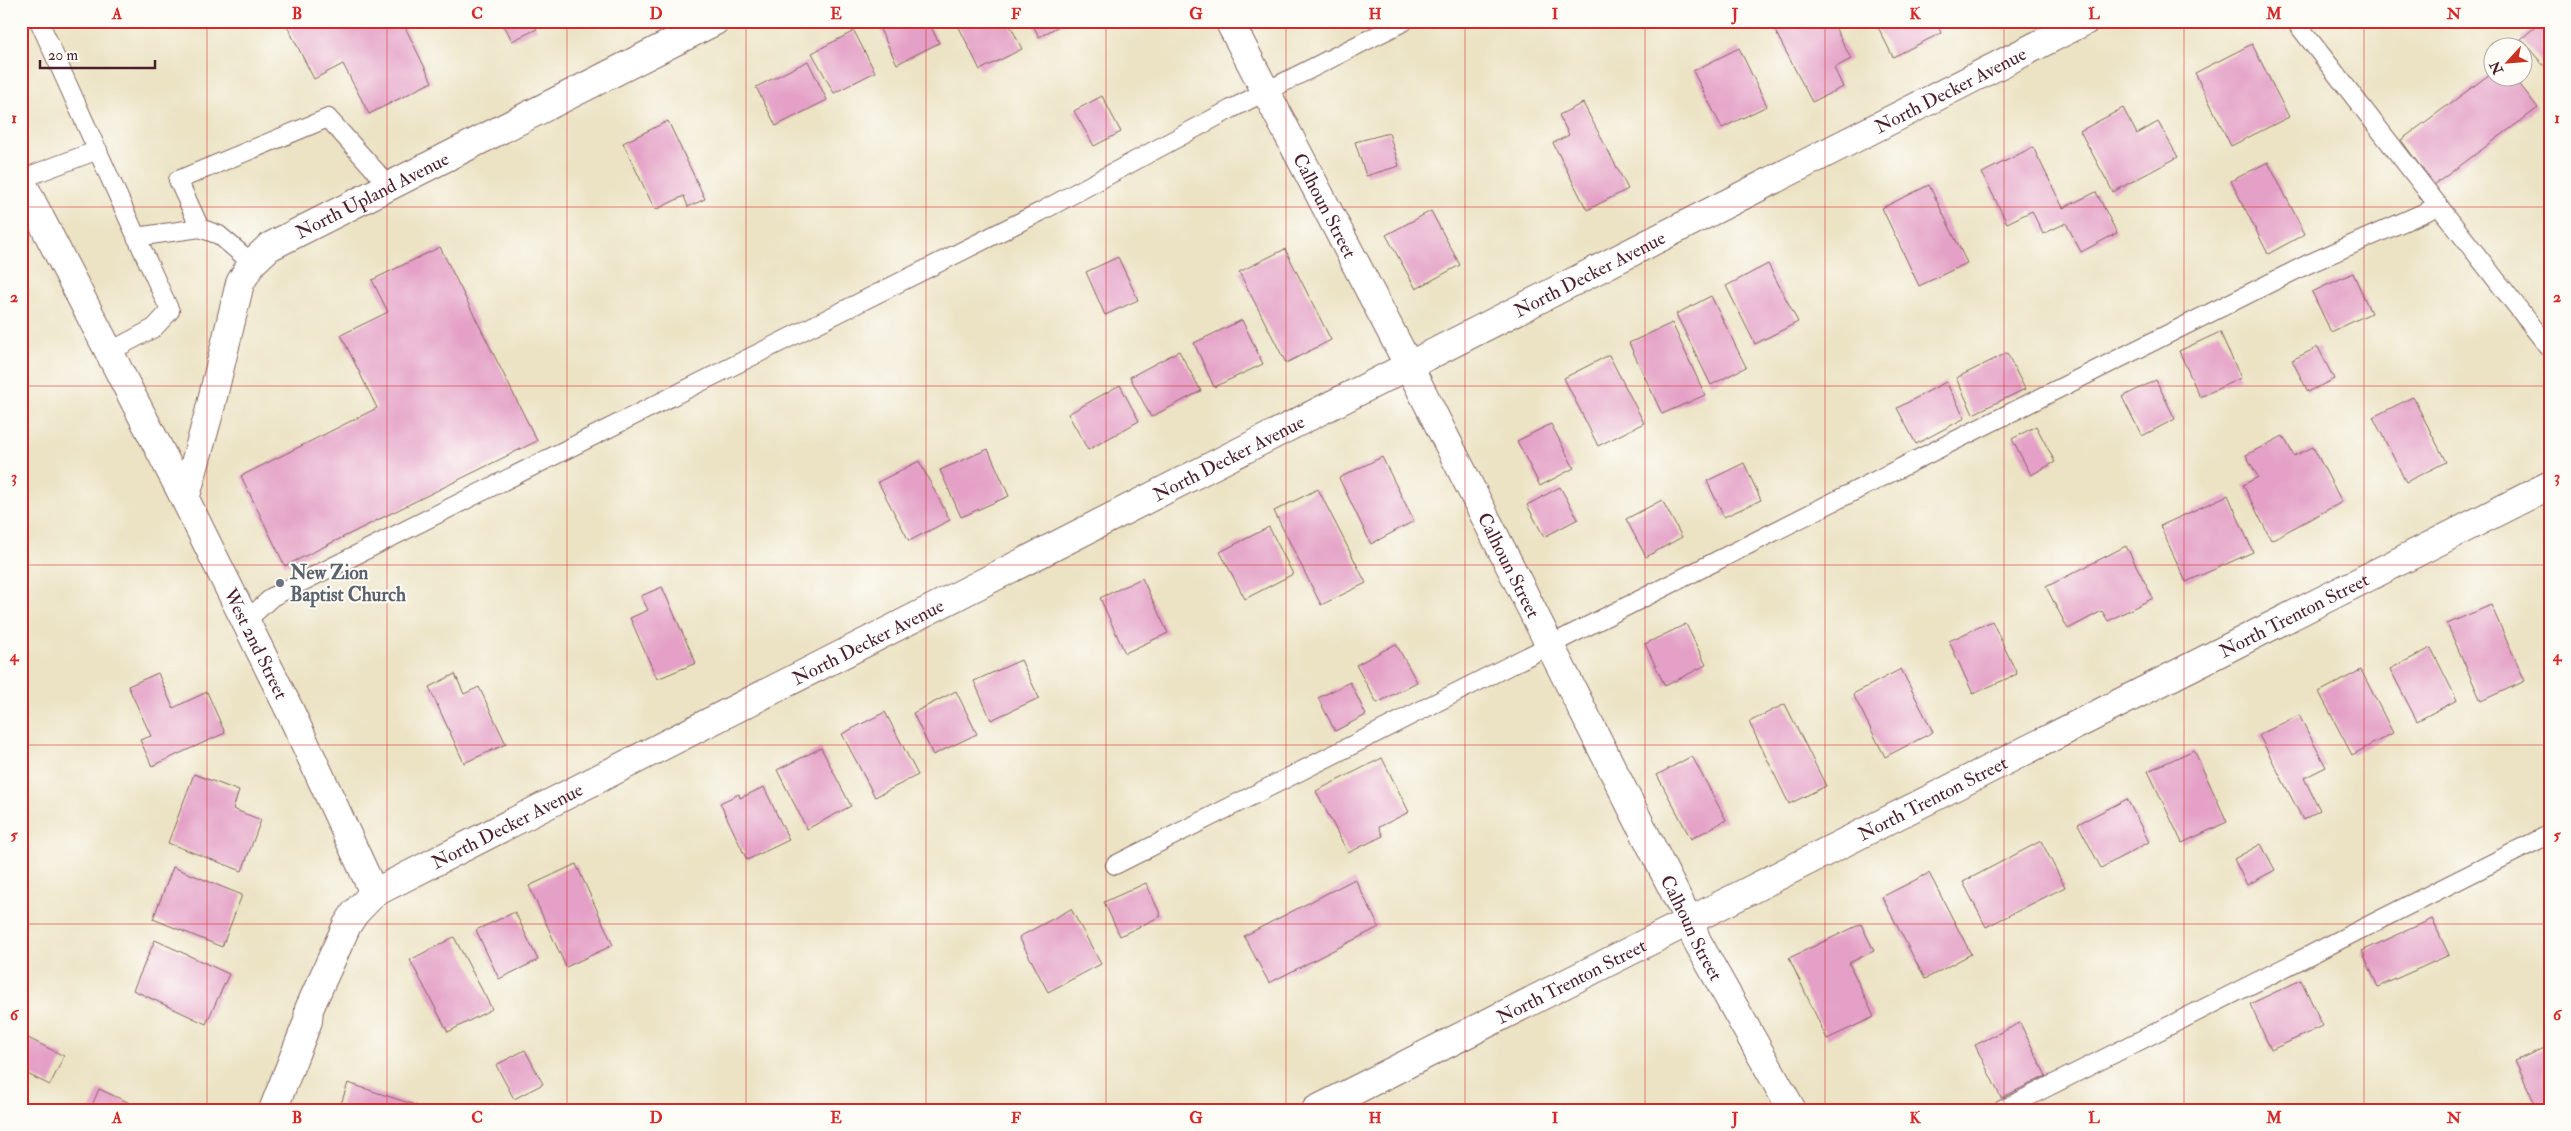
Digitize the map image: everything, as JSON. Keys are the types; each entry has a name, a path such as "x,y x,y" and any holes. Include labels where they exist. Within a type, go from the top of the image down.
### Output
{"street":[{"name":"North Upland Avenue","path":"185,499 209,413 240,283 252,263 269,247 715,21"},
{"name":"Calhoun Street","path":"1229,21 1409,366 1689,921 1697,941 1792,1110"},
{"name":"North Decker Avenue","path":"374,894 2085,21"},
{"name":"West 2nd Street","path":"21,180 185,499 290,711 374,894"},
{"name":"North Trenton Street","path":"1316,1110 2550,484"},
{"path":"273,1110 308,1021 309,1009 347,925 355,913 374,894"}],"lane":[{"path":"39,21 170,311 154,328 109,352"},
{"path":"245,622 272,597 1040,212 1405,21"},
{"path":"2295,21 2550,349"},
{"path":"200,228 178,180 328,118 390,187"},
{"path":"21,180 98,150"},
{"path":"1115,865 2297,269 2439,206"},
{"path":"136,236 200,228 219,235 252,263"},
{"path":"2002,1110 2550,834"}],"building":[{"path":"291,21 402,21 432,82 369,114 343,64 314,79 286,24"},
{"path":"502,21 533,21 537,29 512,41"},
{"path":"876,21 928,21 939,43 897,64"},
{"path":"956,21 1008,21 1022,49 980,70"},
{"path":"1031,21 1068,21 1039,37"},
{"path":"1770,21 1832,21 1851,59 1834,68 1843,87 1812,102"},
{"path":"1875,21 1936,21 1941,33 1893,57"},
{"path":"2542,21 2550,21 2550,73 2534,54 2534,38 2522,38"},
{"path":"854,31 875,72 834,93 812,53"},
{"path":"2252,44 2289,117 2231,146 2195,73"},
{"path":"1739,48 1767,106 1722,128 1693,71"},
{"path":"808,61 827,100 776,126 756,87"},
{"path":"2484,78 2484,88 2523,88 2538,108 2434,185 2401,140"},
{"path":"1102,96 1121,132 1094,146 1074,111"},
{"path":"1583,103 1628,189 1587,210 1553,143 1569,135 1559,115"},
{"path":"2123,108 2137,134 2158,122 2178,157 2113,192 2080,131"},
{"path":"668,121 705,199 688,207 684,196 655,210 623,143"},
{"path":"1389,133 1399,166 1366,176 1355,142"},
{"path":"2033,147 2063,208 2096,192 2117,233 2081,252 2066,223 2043,234 2032,211 2007,223 1982,173"},
{"path":"2268,162 2305,234 2268,254 2231,181"},
{"path":"1929,185 1967,263 1919,286 1882,208"},
{"path":"1431,211 1460,265 1416,289 1386,235"},
{"path":"440,247 537,441 285,566 241,476 377,408 341,335 388,312 372,280"},
{"path":"1285,249 1331,340 1286,363 1239,272"},
{"path":"1118,257 1138,300 1105,315 1086,272"},
{"path":"1768,264 1798,322 1755,344 1726,286"},
{"path":"2353,273 2371,313 2331,332 2312,292"},
{"path":"1711,296 1746,367 1711,385 1676,314"},
{"path":"1242,320 1263,364 1214,387 1194,343"},
{"path":"1672,323 1705,395 1662,414 1629,343"},
{"path":"2220,332 2241,378 2200,397 2179,351"},
{"path":"2318,347 2334,379 2308,392 2292,360"},
{"path":"1179,351 1201,391 1151,417 1130,377"},
{"path":"2007,353 2025,389 1973,414 1956,378"},
{"path":"1609,355 1644,423 1598,446 1564,378"},
{"path":"2156,380 2175,419 2142,436 2122,397"},
{"path":"1946,382 1965,418 1916,444 1897,408"},
{"path":"1120,385 1139,421 1088,450 1068,414"},
{"path":"2413,397 2446,462 2406,482 2373,417"},
{"path":"1551,424 1574,468 1540,486 1517,441"},
{"path":"2036,426 2055,462 2031,475 2012,439"},
{"path":"2283,436 2294,456 2313,447 2342,502 2271,540 2243,485 2258,477 2246,455"},
{"path":"988,449 1009,496 961,517 940,470"},
{"path":"1382,457 1414,521 1371,544 1339,478"},
{"path":"919,461 950,520 909,541 878,482"},
{"path":"1744,463 1761,500 1724,517 1707,481"},
{"path":"1560,487 1578,519 1544,537 1527,505"},
{"path":"1318,489 1366,583 1321,605 1274,511"},
{"path":"2228,495 2253,552 2186,582 2160,526"},
{"path":"1662,500 1682,537 1646,557 1626,519"},
{"path":"1269,527 1293,574 1245,599 1220,552"},
{"path":"2126,546 2153,598 2108,621 2102,611 2068,629 2046,587"},
{"path":"1142,578 1168,633 1125,653 1100,598"},
{"path":"662,587 696,663 657,679 630,618 648,610 641,596"},
{"path":"2491,605 2525,681 2481,701 2447,624"},
{"path":"1992,621 2017,674 1973,694 1949,641"},
{"path":"1686,624 1706,665 1665,686 1645,644"},
{"path":"1396,644 1417,682 1377,703 1356,665"},
{"path":"2431,648 2457,700 2417,721 2390,669"},
{"path":"1021,660 1039,698 991,720 974,681"},
{"path":"1901,669 1933,732 1885,757 1853,694"},
{"path":"2361,670 2393,733 2352,755 2319,692"},
{"path":"158,673 173,708 207,692 225,733 152,766 140,740 151,736 128,686"},
{"path":"455,674 464,694 479,687 506,744 464,763 429,687"},
{"path":"1350,682 1366,715 1335,731 1318,698"},
{"path":"956,691 977,734 933,755 913,713"},
{"path":"1785,704 1826,786 1789,804 1749,722"},
{"path":"885,712 918,775 875,797 842,734"},
{"path":"2299,715 2326,767 2304,778 2320,810 2303,820 2259,735"},
{"path":"821,748 851,806 807,829 777,770"},
{"path":"2194,750 2227,822 2182,843 2148,771"},
{"path":"1692,756 1726,820 1691,839 1657,775"},
{"path":"1382,758 1409,812 1379,827 1383,836 1348,853 1316,791"},
{"path":"194,774 239,791 233,809 261,820 242,871 168,843"},
{"path":"764,787 789,840 747,860 720,803 739,794 740,798"},
{"path":"2127,799 2149,842 2101,868 2078,824"},
{"path":"2041,841 2065,887 1986,927 1963,882"},
{"path":"2261,844 2275,870 2247,885 2234,859"},
{"path":"576,864 613,945 566,967 529,886"},
{"path":"173,867 242,895 222,947 153,919"},
{"path":"1929,873 1971,954 1925,979 1882,897"},
{"path":"1355,879 1379,927 1269,983 1244,936"},
{"path":"1146,883 1161,916 1120,936 1104,902"},
{"path":"1071,909 1101,964 1048,992 1019,937"},
{"path":"515,912 538,960 499,979 476,930"},
{"path":"2432,919 2449,955 2378,987 2362,951"},
{"path":"1861,924 1874,951 1849,963 1874,1017 1827,1039 1789,958"},
{"path":"454,937 492,1009 448,1032 410,960"},
{"path":"155,940 229,974 206,1024 133,990"},
{"path":"2301,980 2323,1026 2271,1050 2250,1004"},
{"path":"2020,1023 2046,1076 2001,1098 1975,1045"},
{"path":"28,1038 64,1056 50,1085 21,1071 21,1052"},
{"path":"2550,1045 2550,1110 2538,1110 2515,1061"},
{"path":"525,1050 543,1084 514,1099 496,1065"},
{"path":"348,1083 418,1106 417,1110 339,1110"},
{"path":"99,1089 145,1110 90,1110"},
{"path":"2128,1104 2131,1110 2115,1110"}],"place":[{"name":"New Zion Baptist Church","path":"280,583"}]}
